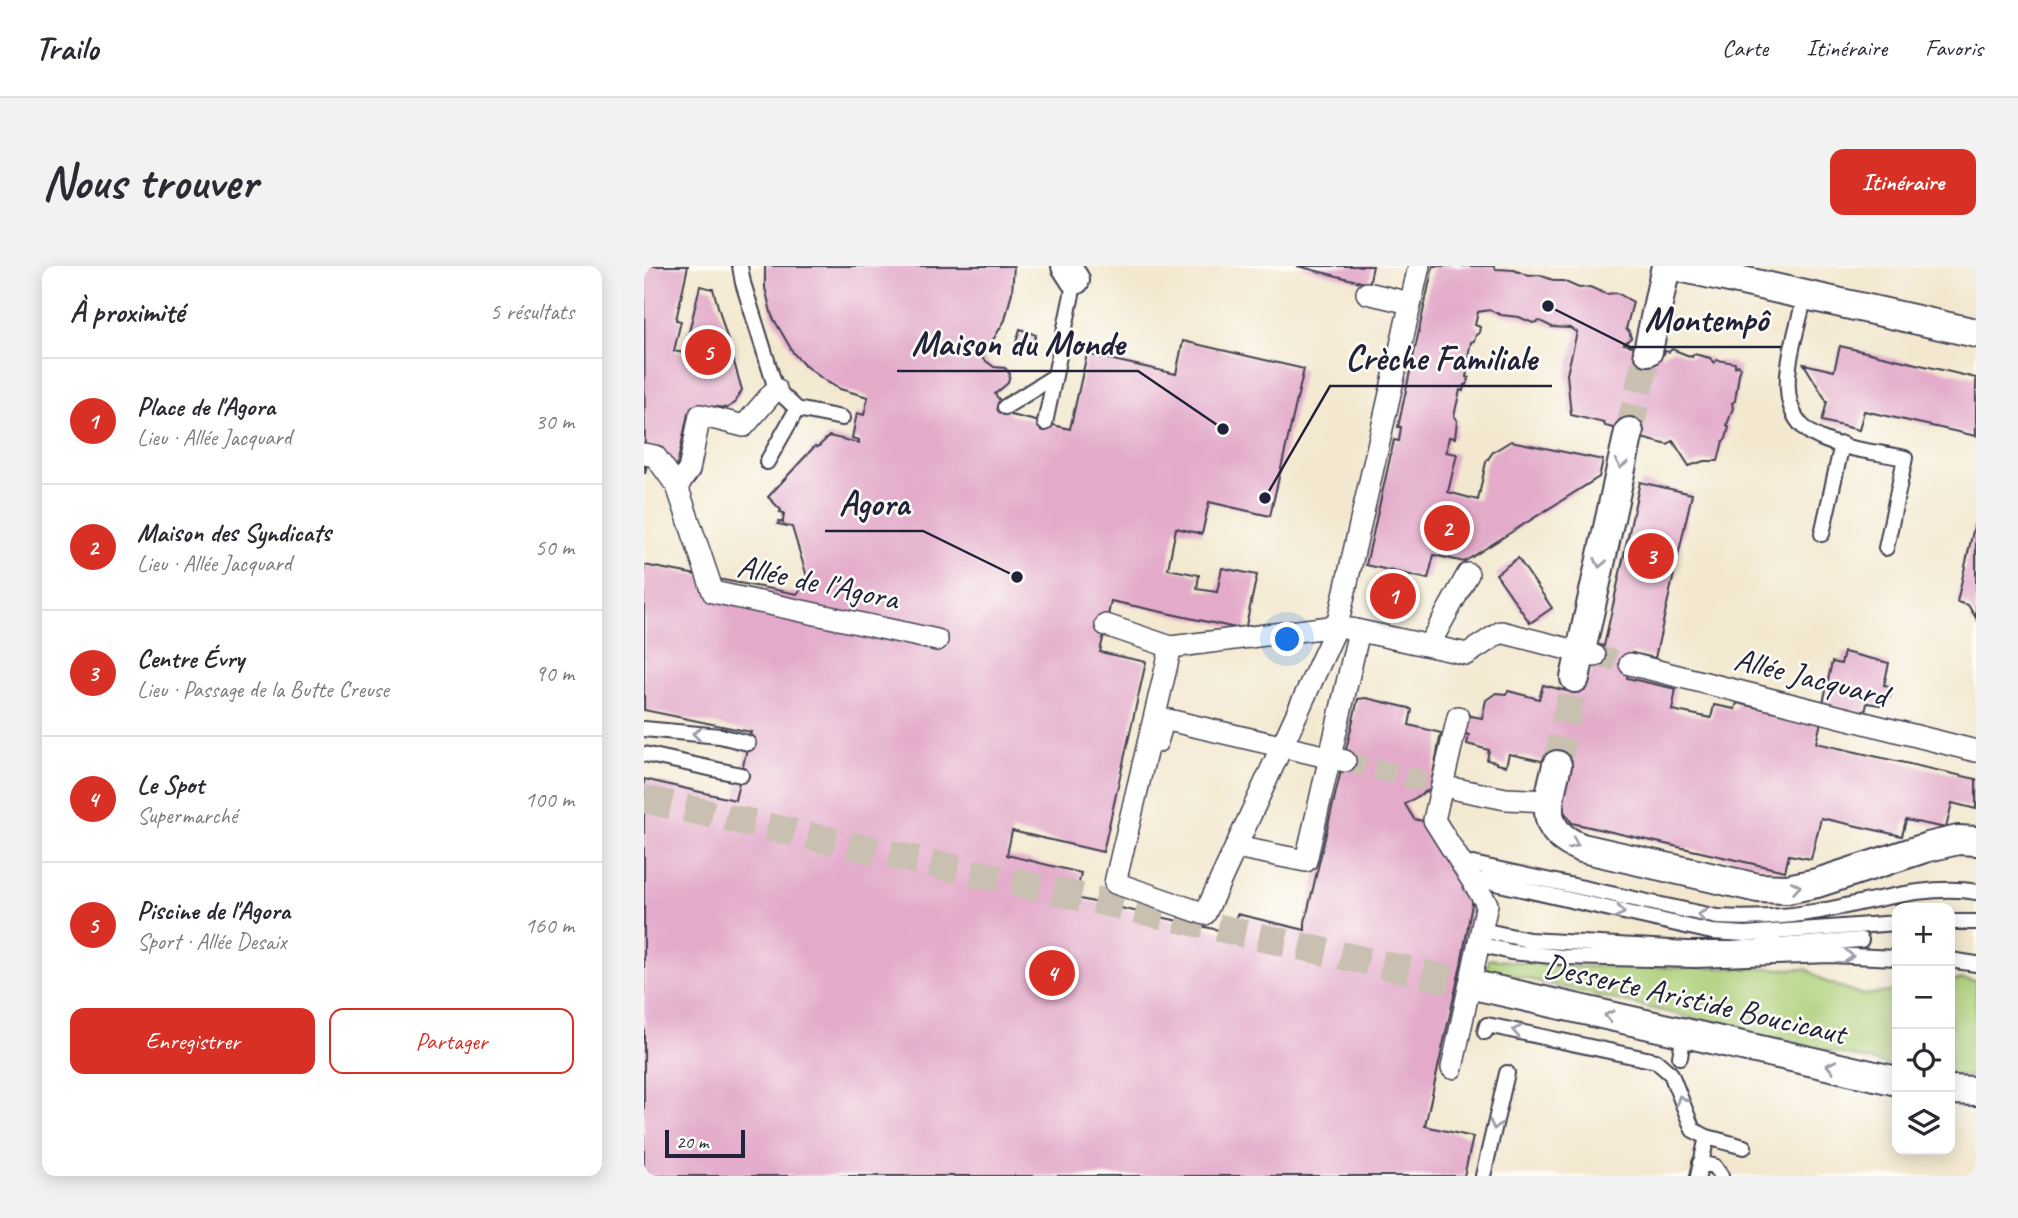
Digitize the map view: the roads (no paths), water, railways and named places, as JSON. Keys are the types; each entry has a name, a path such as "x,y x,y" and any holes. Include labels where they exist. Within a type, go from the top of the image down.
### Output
{"street":[{"path":"1236,847 1306,861 1338,759 1348,628 1419,266"},
{"path":"1648,351 1666,266"},
{"path":"1675,266 1976,333"},
{"path":"1367,293 1410,303"},
{"path":"644,454 654,456 677,486 690,470 700,415 744,426 776,390"},
{"path":"1106,625 1171,647 1348,628 1467,654 1501,632 1583,662 1629,432"},
{"name":"Allée de l'Agora","path":"677,486 713,592 937,640"},
{"path":"1429,645 1468,574"},
{"path":"1171,647 1115,883 1205,914 1282,746 1348,628"},
{"name":"Allée Jacquard","path":"1630,664 1976,751"},
{"path":"1452,1068 1487,904 1434,820 1458,717"},
{"path":"1153,757 1164,719 1338,759"},
{"path":"1557,765 1548,801 1549,818 1555,832 1567,842 1582,848 1758,888 1787,889 1817,883 1928,847 1958,841 1976,841"},
{"path":"1456,789 1506,799 1548,801"},
{"name":"Desserte Aristide Boucicaut","path":"1478,986 1682,1045 1892,1080"},
{"path":"1955,1090 1976,1091"}],"lane":[{"path":"740,266 776,390 797,409 842,418"},
{"path":"1045,424 1071,273"},
{"path":"1805,295 1787,373 1788,402 1797,419 1810,433 1828,441 1905,458 1886,548"},
{"path":"1004,407 1055,376"},
{"path":"768,462 797,409"},
{"path":"1822,534 1842,444"},
{"path":"644,729 720,736 748,743"},
{"path":"644,754 741,775"},
{"path":"1473,864 1717,918 1747,919 1816,912 1929,891 1976,892"},
{"path":"1482,880 1712,932 1860,933 1892,955"},
{"path":"1860,933 1891,898"},
{"path":"1955,922 1976,922"},
{"path":"1892,924 1860,933 1733,949 1489,939 1511,952 1562,957 1696,960 1830,955 1892,958"},
{"path":"1955,961 1976,964"},
{"path":"1485,1032 1486,1025 1656,1061 1671,1074 1693,1130 1707,1138 1744,1147"},
{"path":"1483,1176 1507,1073"},
{"path":"1707,1138 1699,1170 1714,1166 1721,1176"}],"tunnel":[{"path":"1629,432 1648,351"},
{"path":"1595,656 1630,664"},
{"path":"1557,765 1575,678"},
{"path":"1345,761 1456,789"},
{"path":"644,799 1478,986"}],"place":[{"name":"Montempô","path":"1548,306"},
{"name":"Piscine de l'Agora","path":"708,352"},
{"name":"Maison du Monde","path":"1223,429"},
{"name":"Crèche Familiale","path":"1265,498"},
{"name":"Maison des Syndicats","path":"1447,528"},
{"name":"Centre Évry","path":"1651,556"},
{"name":"Agora","path":"1017,577"},
{"name":"Place de l'Agora","path":"1393,596"},
{"name":"Le Spot","path":"1052,973"}]}
